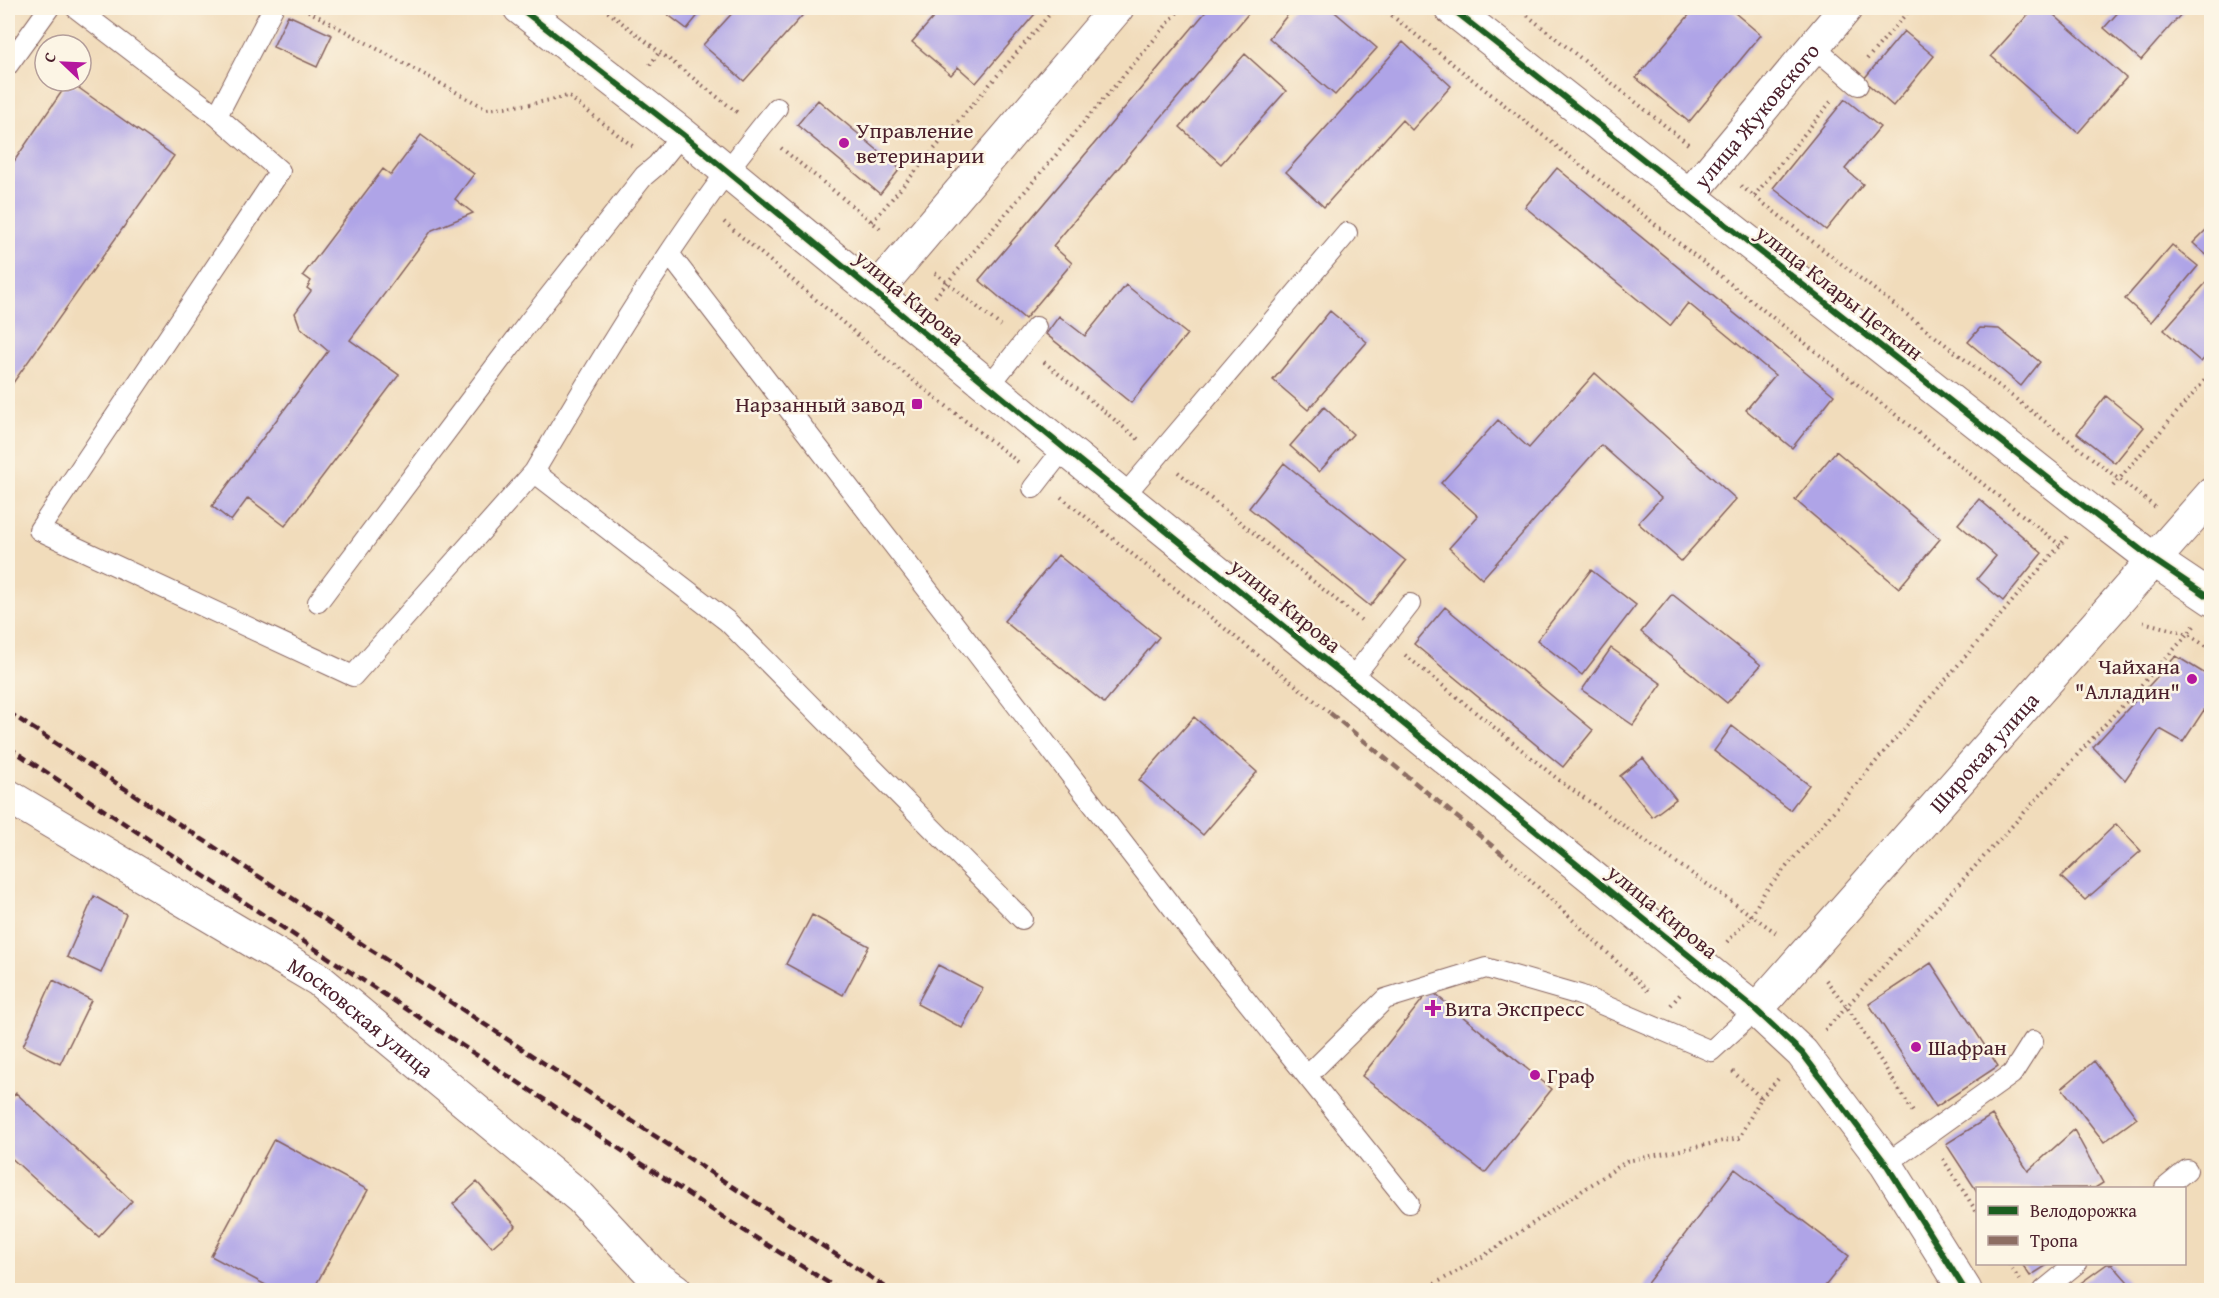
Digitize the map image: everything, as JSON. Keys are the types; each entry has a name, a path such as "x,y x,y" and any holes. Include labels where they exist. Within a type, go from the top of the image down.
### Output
{"street":[{"name":"улица Кирова","path":"520,8 682,134 1124,497 1756,1010 1802,1053 1886,1164 1965,1290"},
{"path":"875,292 1117,8"},
{"name":"улица Клары Цеткин","path":"1451,8 2090,511 2154,560 2211,599"},
{"name":"улица Жуковского","path":"1689,196 1846,8"},
{"name":"Широкая улица","path":"1756,1010 2211,494"},
{"name":"Московская улица","path":"8,796 319,980 581,1198 662,1285"}],"lane":[{"path":"8,65 49,8"},
{"path":"76,8 217,116 280,171 39,530 353,676 534,472 605,351 727,171 777,108"},
{"path":"217,116 273,8"},
{"path":"1814,47 1858,84"},
{"path":"318,602 536,314 644,176 657,165 682,134"},
{"path":"1124,497 1347,233"},
{"path":"670,255 1192,933 1409,1203"},
{"path":"989,386 1036,327"},
{"path":"1033,488 1064,448"},
{"path":"534,472 727,621 1022,919"},
{"path":"1350,681 1410,604"},
{"path":"1307,1076 1385,999 1486,968 1580,995 1711,1051 1756,1010"},
{"path":"1886,1164 2012,1074 2033,1041"},
{"path":"2165,1187 2187,1170"},
{"path":"2044,1290 2074,1265"}],"path":[{"path":"303,8 487,109 532,104 568,96 657,165"},
{"path":"872,222 1055,8"},
{"path":"886,359 913,323 1181,8"},
{"path":"1382,8 2060,545"},
{"path":"1518,8 1714,165 2183,528"},
{"path":"1667,1010 1751,916 1764,893 2060,545 2120,479 2211,372"},
{"path":"1847,1007 2188,634"},
{"path":"1507,858 1650,994"},
{"path":"1424,1290 1482,1257 1627,1161 1739,1138 1761,1098 1711,1051"}],"building":[{"path":"659,8 704,8 687,29"},
{"path":"737,8 809,8 744,81 703,45"},
{"path":"942,8 1040,8 976,83 958,67 951,75 912,42"},
{"path":"1209,8 1253,8 1053,246 1072,263 1025,319 979,280"},
{"path":"1293,8 1330,8 1377,48 1335,95 1269,38"},
{"path":"1695,8 1729,8 1761,35 1689,122 1636,78"},
{"path":"2034,8 2046,8 2126,78 2078,133 1991,56"},
{"path":"2122,8 2177,8 2183,12 2141,60 2104,28"},
{"path":"288,15 332,35 317,67 273,47"},
{"path":"1904,31 1934,56 1893,106 1863,80"},
{"path":"1403,42 1451,86 1412,130 1402,120 1324,207 1286,172"},
{"path":"1245,54 1286,91 1221,164 1180,127"},
{"path":"61,93 86,93 174,156 8,390 8,170"},
{"path":"1845,99 1880,127 1845,169 1863,184 1826,230 1773,188"},
{"path":"818,100 900,169 880,194 797,125"},
{"path":"421,135 474,174 455,199 473,213 432,230 350,340 399,375 285,526 248,498 231,521 212,506 328,351 300,327 295,313 311,291 307,288 311,281 303,275 383,169 391,175"},
{"path":"1557,168 1834,395 1792,448 1746,410 1775,375 1688,303 1670,326 1525,207"},
{"path":"2212,224 2212,260 2193,243"},
{"path":"2172,245 2198,266 2151,322 2125,299"},
{"path":"2212,276 2212,350 2201,362 2164,330"},
{"path":"1126,285 1187,334 1131,403 1046,334 1059,316 1085,336"},
{"path":"1330,311 1367,342 1308,410 1273,380"},
{"path":"1980,328 1999,329 2040,362 2021,386 1968,342"},
{"path":"1595,373 1736,499 1681,561 1638,523 1661,498 1601,445 1482,579 1449,548 1478,516 1441,483 1498,420 1529,448"},
{"path":"2106,396 2144,427 2115,463 2077,433"},
{"path":"1324,407 1353,434 1319,472 1290,446"},
{"path":"1836,451 1940,539 1899,588 1795,500"},
{"path":"1284,463 1406,561 1370,606 1249,508"},
{"path":"1979,499 2042,553 2003,601 1977,579 1996,556 1958,524"},
{"path":"1058,555 1159,637 1104,703 1004,621"},
{"path":"1591,570 1636,605 1582,675 1537,640"},
{"path":"1672,594 1761,665 1727,703 1641,632"},
{"path":"1445,607 1593,730 1563,767 1414,644"},
{"path":"1611,648 1662,684 1633,725 1582,690"},
{"path":"2176,656 2212,678 2212,715 2204,710 2183,742 2160,729 2125,780 2093,747"},
{"path":"1194,717 1257,772 1203,835 1139,780"},
{"path":"1732,726 1809,785 1790,810 1714,751"},
{"path":"1643,758 1676,799 1652,817 1620,776"},
{"path":"2116,824 2141,851 2085,900 2061,877"},
{"path":"94,896 126,914 101,973 67,957"},
{"path":"812,915 869,946 843,995 786,964"},
{"path":"1931,963 1998,1066 1936,1107 1869,1004"},
{"path":"938,965 983,988 962,1028 917,1004"},
{"path":"53,980 91,1000 60,1064 23,1046"},
{"path":"1430,990 1552,1089 1485,1173 1362,1076"},
{"path":"2094,1061 2137,1118 2104,1142 2062,1088"},
{"path":"16,1093 132,1201 99,1237 8,1155 8,1102"},
{"path":"1992,1115 2028,1171 2074,1130 2103,1183 2097,1187 1976,1187 1976,1190 1946,1144"},
{"path":"274,1139 368,1190 313,1290 275,1290 211,1256"},
{"path":"1735,1169 1849,1256 1822,1290 1642,1290"},
{"path":"477,1182 516,1226 492,1247 453,1204"},
{"path":"2023,1265 2047,1265 2030,1276"},
{"path":"2106,1265 2113,1265 2135,1290 2071,1290"}],"railway":[{"path":"8,712 890,1290"},
{"path":"8,747 729,1221 840,1290"}],"marked path":[{"path":"1330,713 1507,858"}],"cycle path":[{"path":"520,8 682,134 1064,448 1756,1010 1802,1053 1886,1164 1965,1290"},
{"path":"1451,8 2090,511 2154,560 2212,599"}],"place":[{"name":"Управление ветеринарии","path":"844,143"},
{"name":"Нарзанный завод","path":"917,404"},
{"name":"Чайхана \"Алладин\"","path":"2192,679"},
{"name":"Вита Экспресс","path":"1433,1008"},
{"name":"Шафран","path":"1916,1047"},
{"name":"Граф","path":"1535,1075"}]}
